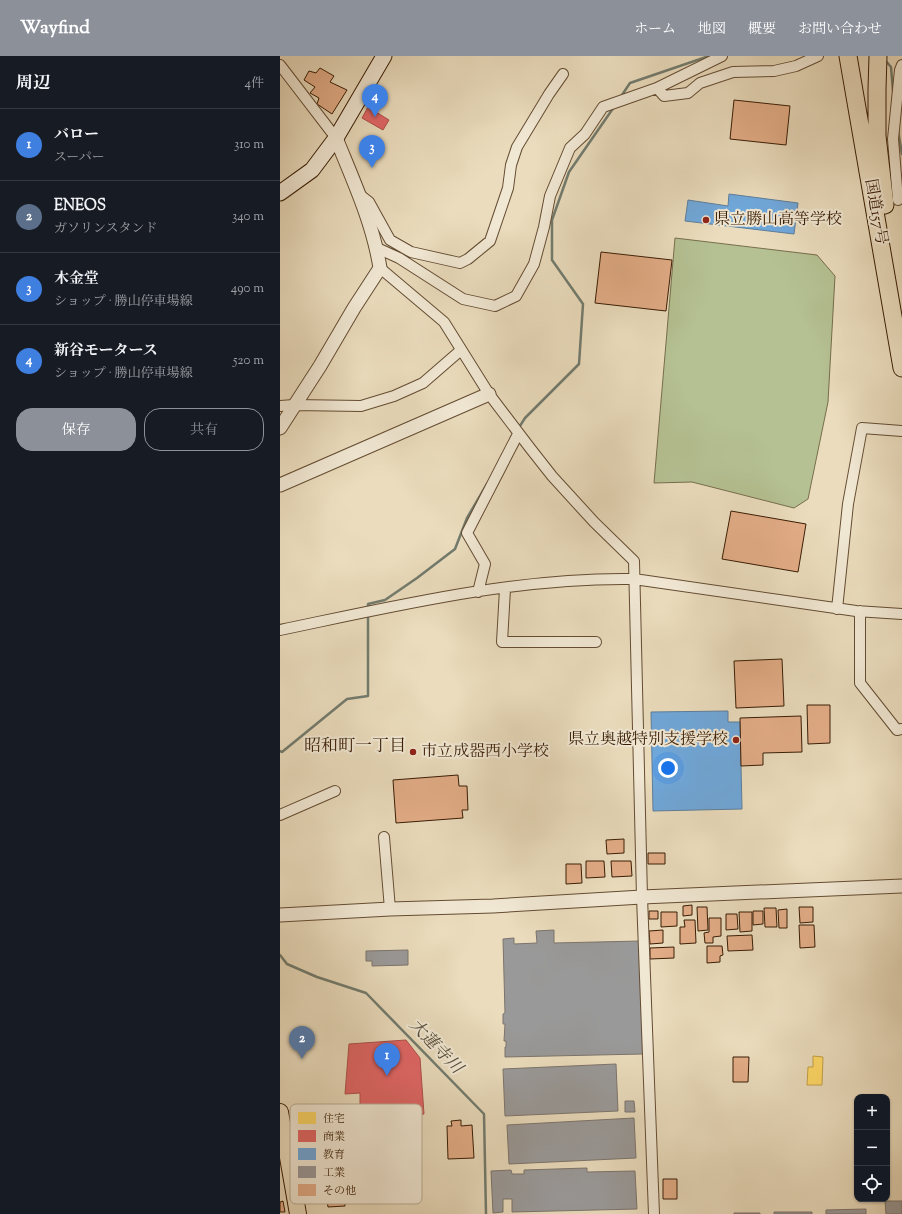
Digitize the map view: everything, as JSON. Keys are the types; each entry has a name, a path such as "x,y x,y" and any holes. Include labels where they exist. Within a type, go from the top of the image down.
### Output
{"highway":[{"name":"国道157号","path":"848,56 902,368"},
{"name":"国道157号","path":"878,56 877,136 885,208 902,307"}],"main road":[{"path":"280,193 312,170 336,138 384,56"},
{"path":"280,1112 290,1169"},
{"path":"296,1204 298,1214"}],"street":[{"path":"377,248 399,258 463,299 495,306 516,296 534,264 544,227 550,196 570,148 585,134 603,107 657,88 722,56"},
{"path":"657,88 664,96 688,93 700,83 734,72 774,71 796,66 818,56"},
{"path":"280,65 336,138 358,193 377,248 380,268 280,428"},
{"path":"898,200 893,139 900,70 902,65"},
{"path":"358,193 369,202 390,240 411,252 460,263 468,259 490,241 508,188 511,165 517,147 549,94 564,74"},
{"path":"380,268 444,322 489,394 518,434 552,476 594,522 634,561 642,897 654,1214 649,1214"},
{"path":"280,406 361,406 394,396 423,383 462,350"},
{"path":"280,485 489,394"},
{"path":"837,609 848,504 862,428 902,431"},
{"path":"478,592 485,564 467,533 518,434"},
{"path":"280,630 442,597 546,583 610,579 634,579 860,612 902,614"},
{"path":"505,588 502,642 596,642"},
{"path":"860,612 860,683 897,730 902,729"},
{"path":"280,815 335,791"},
{"path":"384,837 390,909"},
{"path":"280,916 390,909 493,906 642,897 902,886"}],"green space":[{"path":"675,238 817,255 835,276 828,402 808,499 794,508 692,482 654,483"}],"building: 住宅":[{"path":"813,1056 823,1057 822,1085 807,1085 808,1067 813,1067"}],"building: 商業":[{"path":"368,107 389,120 383,130 362,118"},
{"path":"406,1040 420,1058 424,1114 422,1114 422,1104 360,1104 360,1093 345,1094 349,1044"}],"building: 教育":[{"path":"729,194 798,203 794,234 685,221 688,200 728,206"},
{"path":"728,711 728,722 740,722 742,809 653,811 651,712"}],"building: 工業":[{"path":"554,930 554,943 640,941 643,1054 505,1057 505,1024 503,1024 503,1014 505,1013 503,939 514,938 514,944 537,943 536,931"},
{"path":"408,950 408,965 372,966 372,961 366,961 366,951"},
{"path":"616,1064 618,1111 505,1116 503,1069"},
{"path":"625,1101 634,1101 635,1112 625,1112"},
{"path":"634,1118 636,1158 509,1164 507,1125"},
{"path":"587,1168 587,1172 635,1171 637,1209 512,1212 512,1199 503,1199 503,1212 493,1213 491,1171 511,1170 512,1174 524,1174 524,1170"},
{"path":"902,1201 902,1214 886,1214 885,1202"},
{"path":"866,1209 866,1214 826,1214 826,1210"},
{"path":"774,1212 812,1212 812,1214 774,1214"},
{"path":"760,1213 760,1214 734,1214"}],"building: その他":[{"path":"320,68 334,76 330,82 347,90 332,114 317,104 319,98 310,93 315,87 304,80 309,71 316,73"},
{"path":"734,100 790,106 786,145 730,139"},
{"path":"601,252 672,260 666,311 595,303"},
{"path":"731,511 806,524 798,572 722,559"},
{"path":"782,659 784,706 736,708 734,661"},
{"path":"807,705 830,705 830,743 808,744"},
{"path":"801,716 802,752 763,753 763,765 741,766 740,718"},
{"path":"458,775 459,786 467,786 468,810 462,810 463,818 396,823 393,780"},
{"path":"624,839 624,853 607,854 606,840"},
{"path":"648,853 665,853 665,864 648,864"},
{"path":"586,861 604,861 605,877 586,878"},
{"path":"611,861 631,861 632,876 612,877"},
{"path":"566,864 581,864 582,883 566,884"},
{"path":"692,905 692,915 683,916 683,906"},
{"path":"697,907 707,907 708,930 698,931"},
{"path":"799,907 813,907 813,922 800,923"},
{"path":"764,908 776,908 777,927 765,927"},
{"path":"787,909 787,928 779,928 778,910"},
{"path":"649,911 658,911 658,919 649,919"},
{"path":"753,911 763,911 763,924 753,925"},
{"path":"661,912 677,912 677,926 661,927"},
{"path":"739,912 752,912 752,931 740,932"},
{"path":"726,914 737,914 738,929 726,930"},
{"path":"709,918 721,918 721,936 713,937 713,943 705,943 704,933 709,932"},
{"path":"684,920 695,920 696,943 680,944 680,927 685,927"},
{"path":"799,925 814,925 815,947 800,948"},
{"path":"663,930 663,943 650,944 649,931"},
{"path":"752,935 753,950 728,951 727,936"},
{"path":"707,946 722,946 723,955 720,956 720,962 707,963"},
{"path":"674,947 674,958 650,959 650,948"},
{"path":"733,1057 749,1057 748,1082 733,1082"},
{"path":"461,1120 461,1126 472,1125 474,1158 448,1159 447,1126 452,1126 451,1121"},
{"path":"663,1179 677,1179 677,1199 663,1199"},
{"path":"283,1201 285,1212 280,1212 280,1202"},
{"path":"328,1204 345,1204 345,1206 328,1207"}],"waterway":[{"path":"620,98 630,83 709,56"},
{"path":"885,60 891,67 893,91"},
{"path":"518,429 525,418 579,364 583,304 552,260 552,220 569,172 614,107"},
{"path":"898,131 902,154"},
{"path":"368,608 368,604 385,600 455,549 467,518 487,484"},
{"path":"280,751 282,752 347,699 368,696 368,613"},
{"name":"大蓮寺川","path":"280,955 287,964 317,977 366,993 484,1114 486,1214"}],"place":[{"name":"新谷モータース","path":"375,117"},
{"name":"木金堂","path":"372,168"},
{"name":"県立勝山高等学校","path":"706,220"},
{"name":"県立奥越特別支援学校","path":"736,740"},
{"name":"市立成器西小学校","path":"413,752"},
{"name":"ENEOS","path":"302,1059"},
{"name":"バロー","path":"387,1076"}],"district":[{"name":"昭和町一丁目","path":"355,747"}]}
